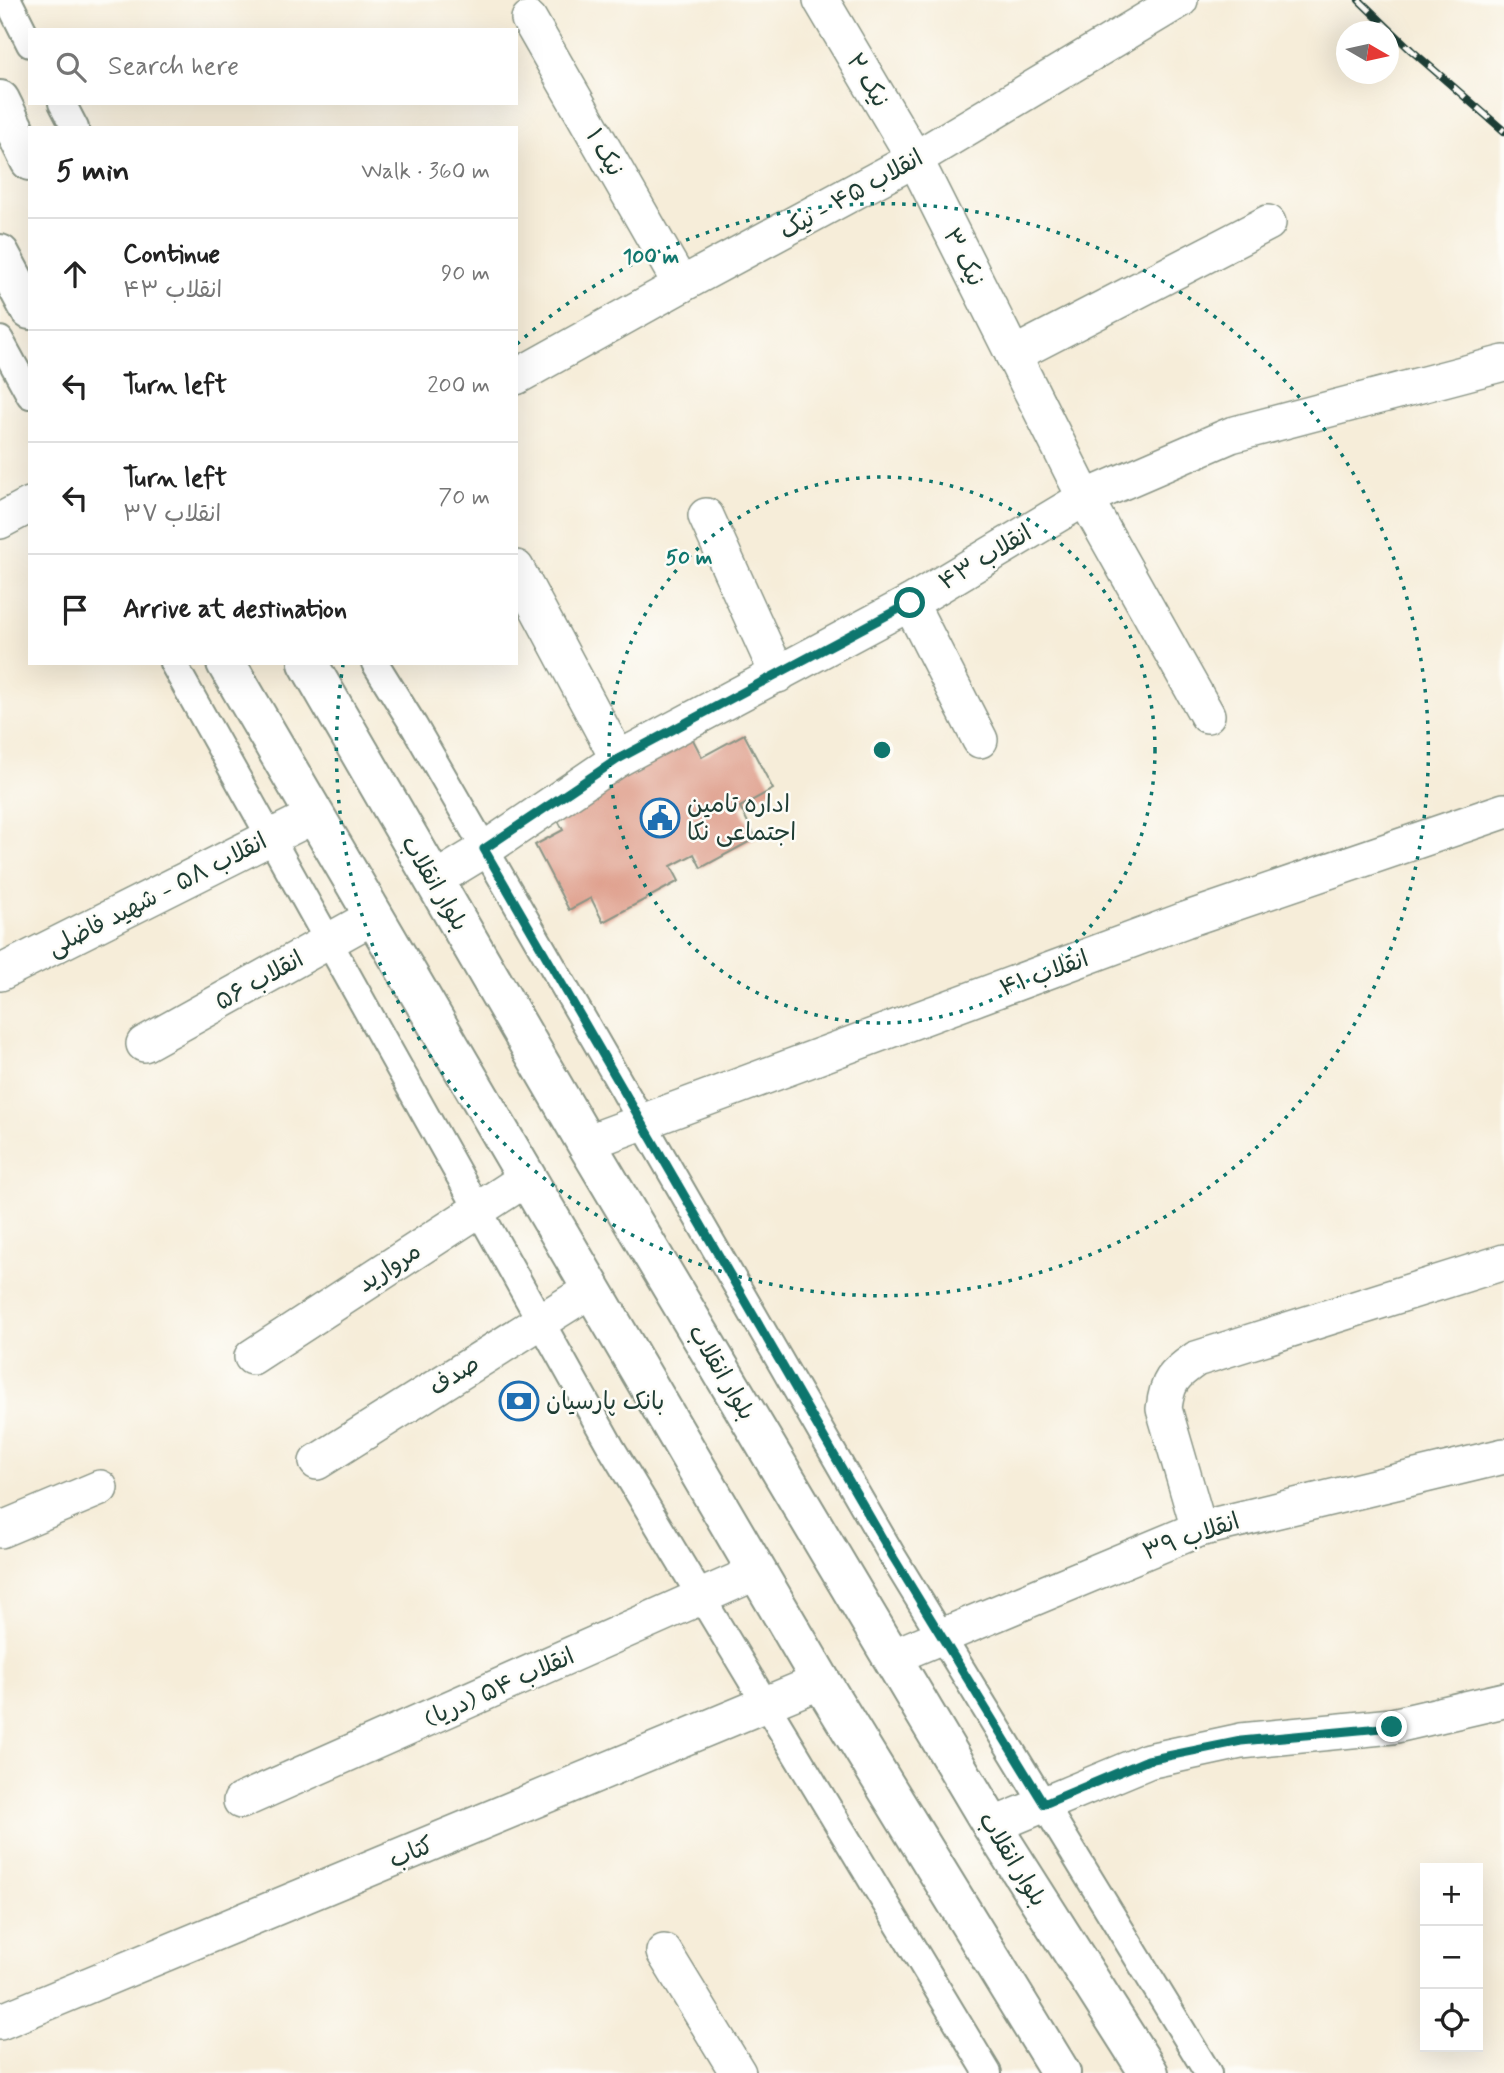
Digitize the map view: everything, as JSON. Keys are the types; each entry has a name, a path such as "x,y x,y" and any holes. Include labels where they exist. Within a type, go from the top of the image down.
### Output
{"main road":[{"path":"0,100 28,157"},
{"path":"0,254 28,306"},
{"path":"227,665 821,1681 1061,2073"},
{"name":"بلوار انقلاب","path":"309,665 586,1143 992,1826 1140,2065"}],"street":[{"path":"8,0 28,40"},
{"name":"نیک ۲","path":"821,0 915,159"},
{"name":"انقلاب ۴۵ - نیک","path":"518,376 915,159 1180,0"},
{"name":"نیک ۱","path":"529,19 681,285"},
{"path":"63,105 74,126"},
{"name":"نیک ۳","path":"915,159 1085,498 1207,715"},
{"path":"1013,355 1268,223"},
{"path":"0,340 28,391"},
{"name":"انقلاب ۴۳","path":"433,881 618,759 910,603 1085,498 1231,435 1504,363"},
{"path":"0,521 28,506"},
{"path":"706,516 778,675"},
{"path":"518,572 618,759"},
{"path":"910,603 980,740"},
{"path":"174,665 612,1448 988,2073"},
{"path":"376,665 886,1545 1208,2073"},
{"name":"انقلاب ۴۱","path":"586,1143 1185,920 1504,811"},
{"name":"انقلاب ۵۸ - شهید فاضلی","path":"0,973 315,815"},
{"name":"انقلاب ۵۶","path":"144,1044 374,916"},
{"name":"مروارید","path":"252,1357 527,1178"},
{"path":"1199,1529 1164,1409 1166,1390 1175,1373 1196,1359 1504,1262"},
{"name":"صدف","path":"317,1462 592,1289"},
{"name":"انقلاب ۳۹","path":"892,1657 1199,1529 1504,1456"},
{"path":"0,1530 100,1488"},
{"name":"انقلاب ۵۴ (دریا)","path":"241,1801 757,1572"},
{"name":"کتاب","path":"0,2022 821,1681"},
{"path":"992,1826 1148,1760 1241,1741 1392,1727 1504,1700"},
{"path":"664,1952 738,2073"}],"building":[{"path":"690,734 702,757 744,734 773,789 740,807 756,838 701,868 694,854 671,866 679,881 603,922 591,898 569,910 535,845 563,830 552,809"}],"railway":[{"path":"1359,0 1411,50 1504,131"}],"place":[{"name":"اداره تامین اجتماعی نکا","path":"660,818"},
{"name":"بانک پارسیان","path":"519,1401"}],"route":[{"path":"910,603 618,759 484,849 893,1557 1044,1804 1148,1760 1241,1741 1392,1727"}]}
